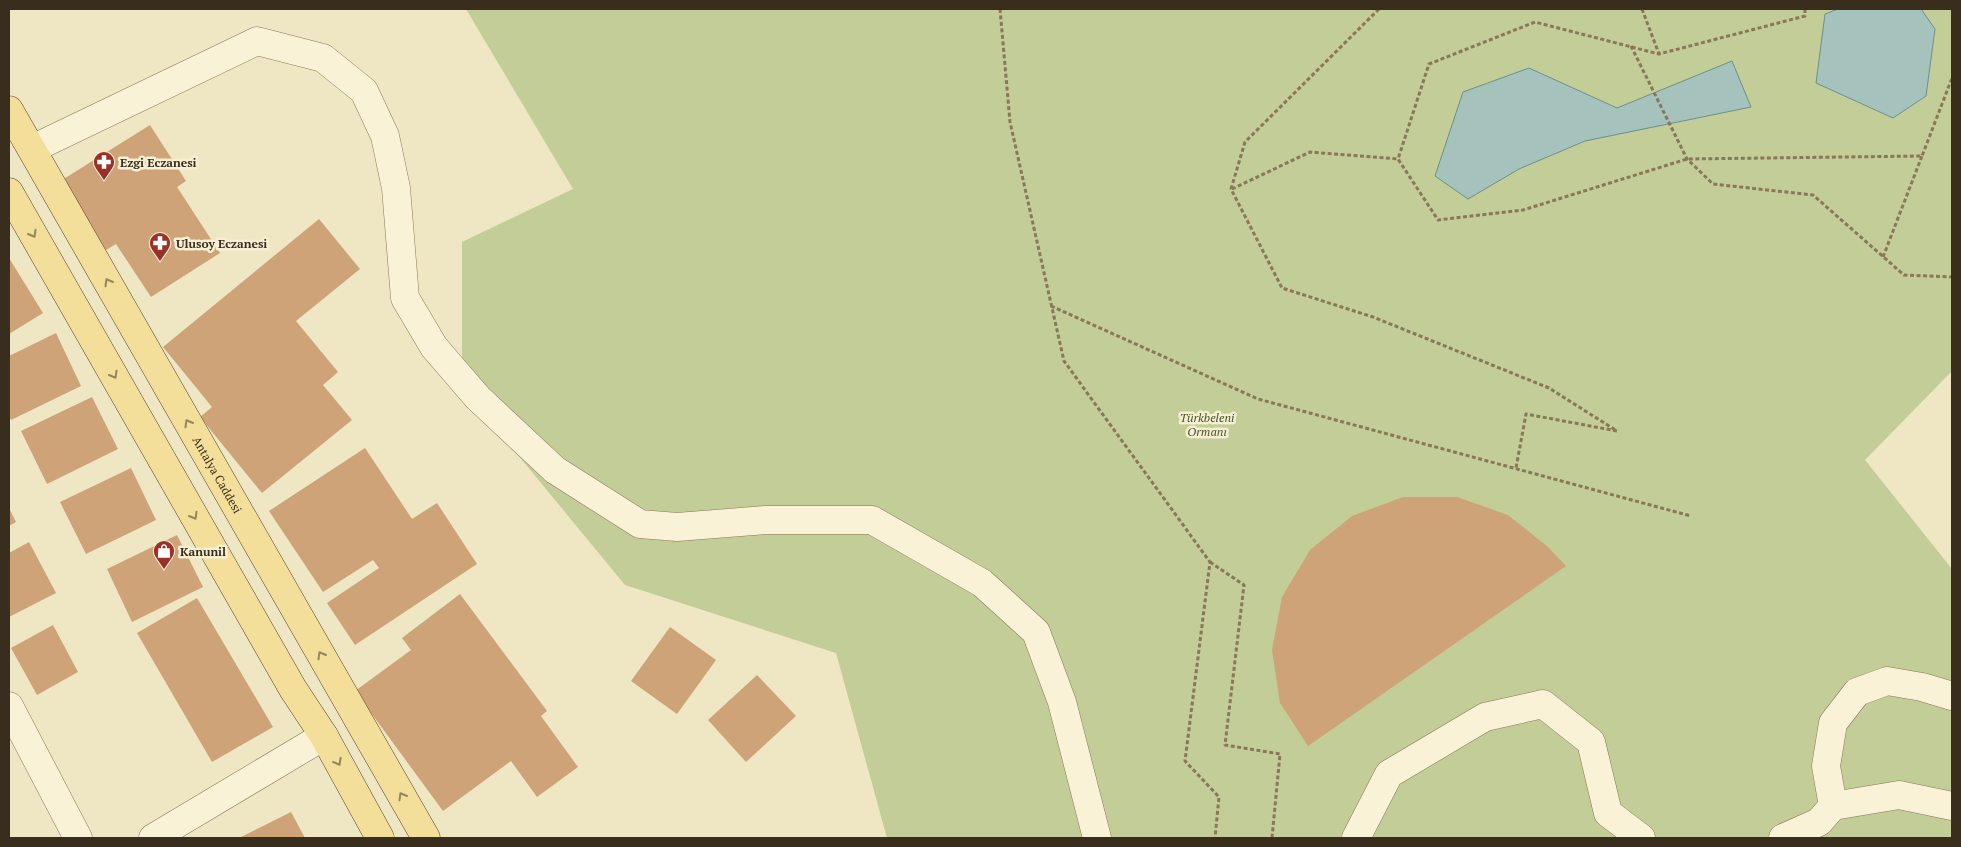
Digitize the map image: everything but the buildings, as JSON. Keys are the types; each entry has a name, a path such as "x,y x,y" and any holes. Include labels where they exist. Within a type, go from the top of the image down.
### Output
{"main road":[{"name":"Antalya Caddesi","path":"9,110 426,838"},
{"path":"9,192 293,689 324,736 380,838"}],"street":[{"path":"32,149 257,42 323,58 364,91 385,136 396,188 406,298 434,347 478,398 555,470 640,524 677,527 766,520 872,520 982,583 1036,632 1062,702 1097,838"},
{"path":"1833,806 1826,766 1833,723 1857,692 1886,681 1922,687 1952,696"},
{"path":"1356,838 1389,774 1485,717 1543,704 1591,742 1608,813 1641,838"},
{"path":"9,706 78,838"},
{"path":"153,838 324,736"},
{"path":"1783,838 1819,822 1833,806 1899,794 1952,806"}],"path":[{"path":"1000,9 1010,122 1064,361 1210,562 1244,586 1225,745 1280,754 1272,838"},
{"path":"1379,9 1245,142 1231,189 1282,288 1373,317 1549,388 1618,431 1526,414 1516,468"},
{"path":"1642,9 1659,54"},
{"path":"1398,159 1429,64 1535,22 1659,54 1805,16 1805,9"},
{"path":"1631,46 1687,160 1713,184 1813,195 1904,275 1952,277"},
{"path":"1883,257 1952,78"},
{"path":"1231,189 1310,152 1398,159"},
{"path":"1398,159 1438,220 1523,210 1687,160 1922,156"},
{"path":"1051,305 1258,399 1691,516"},
{"path":"1210,562 1185,762 1218,797 1215,838"}],"green space":[{"name":"Türkbeleni Ormanı","path":"466,9 1952,9 1952,371 1865,460 1952,569 1952,838 887,838 836,653 625,585 462,387 462,242 573,189"}],"water":[{"path":"1838,9 1921,9 1935,29 1926,96 1893,118 1816,83 1825,14"},
{"path":"1732,61 1751,107 1585,141 1519,169 1468,199 1435,176 1463,92 1529,68 1617,108"}],"place":[{"name":"Ezgi Eczanesi","path":"104,181"},
{"name":"Ulusoy Eczanesi","path":"160,262"},
{"name":"Kanunil","path":"164,570"}]}
